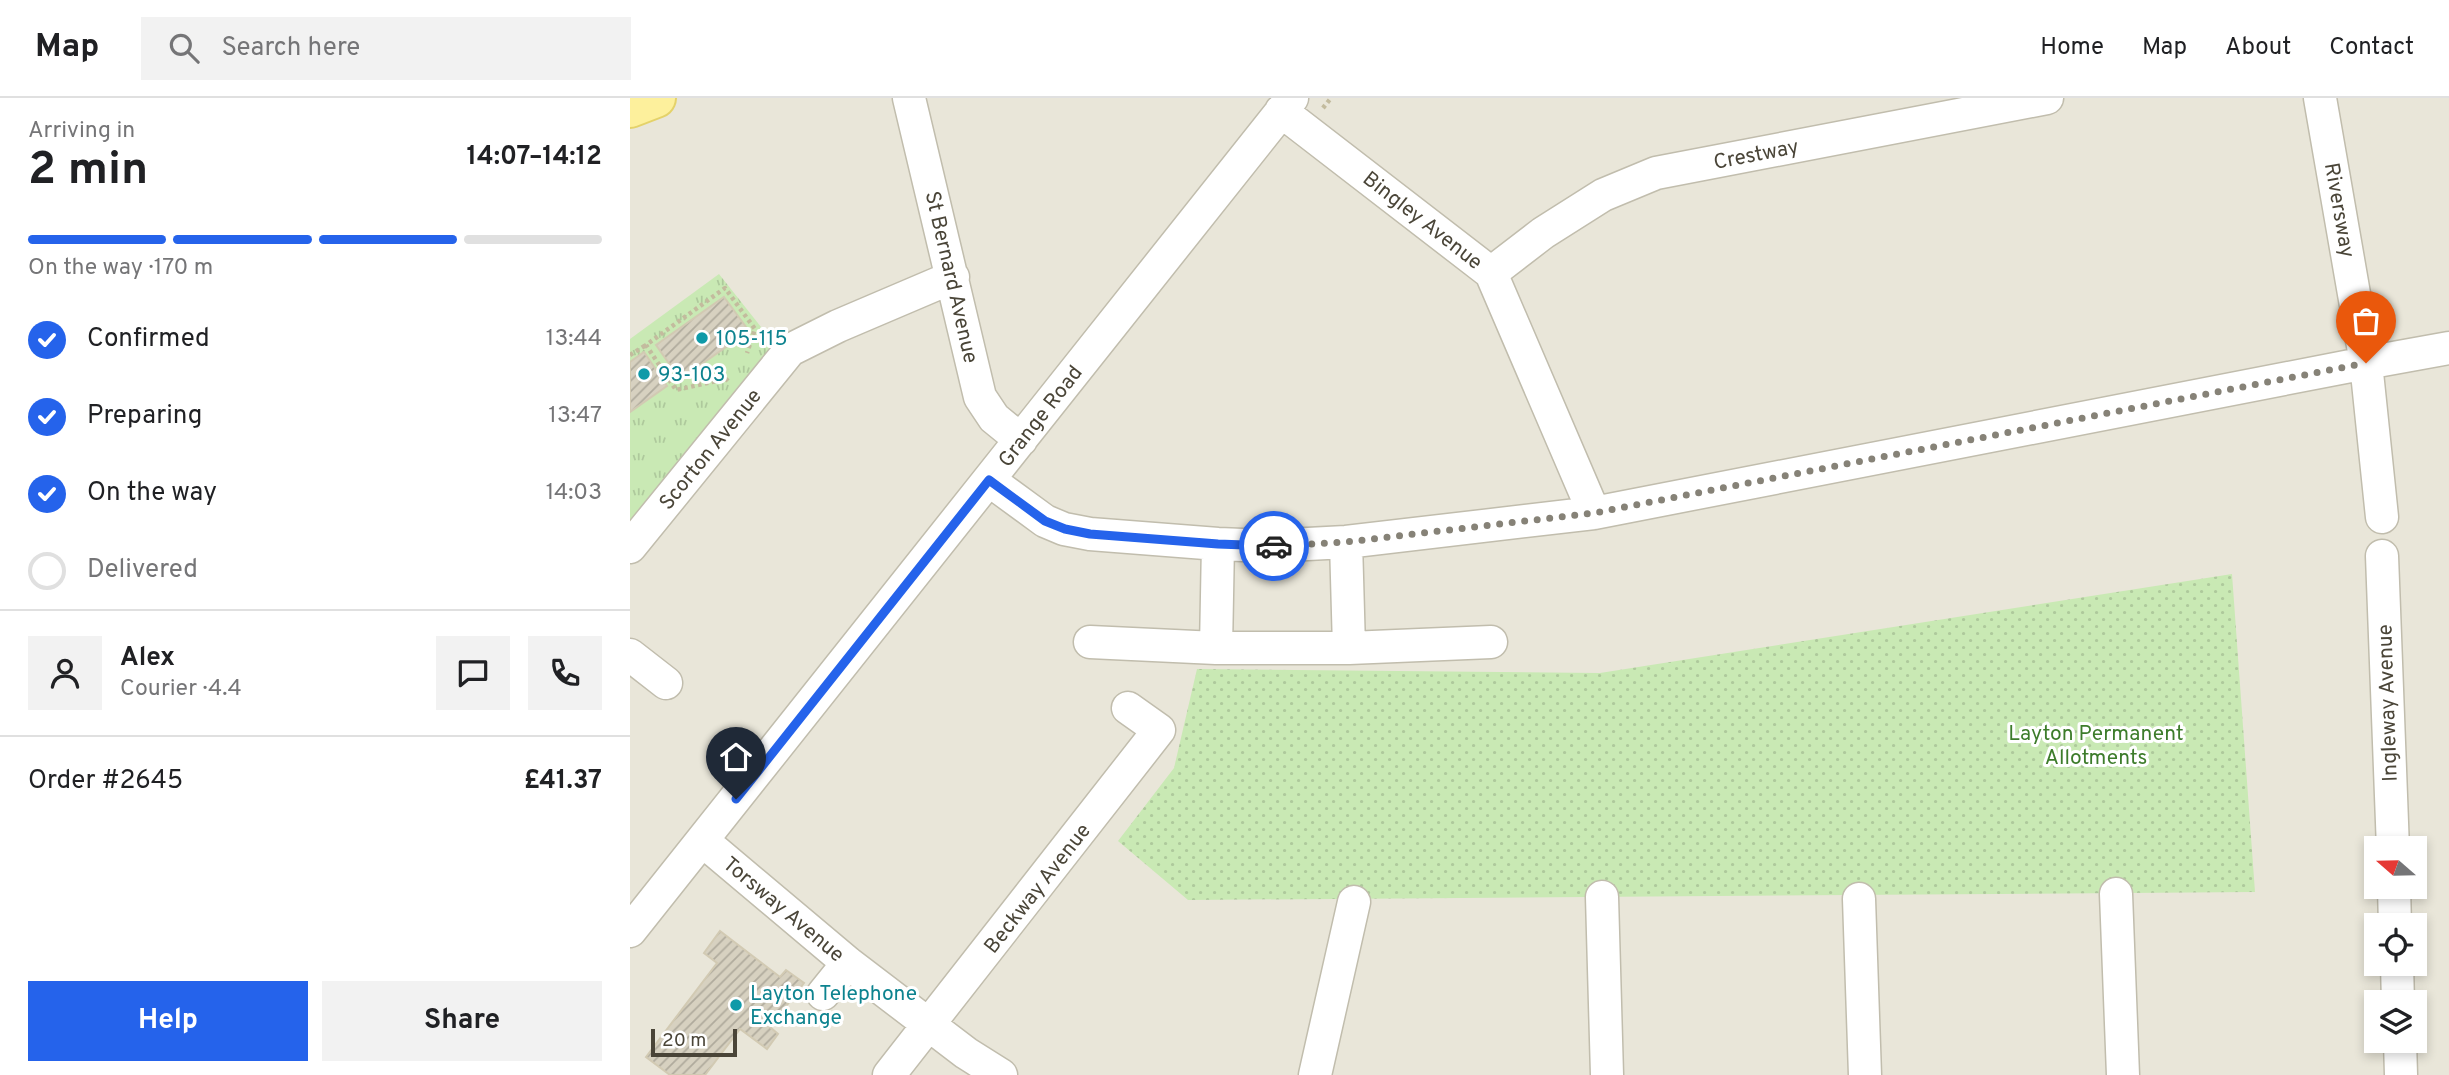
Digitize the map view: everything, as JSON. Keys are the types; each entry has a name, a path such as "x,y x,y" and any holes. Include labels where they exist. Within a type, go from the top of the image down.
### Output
{"main road":[{"path":"630,108 656,98"}],"street":[{"name":"St Bernard Avenue","path":"909,98 980,397 993,418 1021,440"},
{"name":"Crestway","path":"1491,272 1543,233 1603,195 1656,173 2047,98"},
{"name":"Riversway","path":"2320,98 2366,363"},
{"name":"Bingley Avenue","path":"1286,104 1491,272 1594,513"},
{"name":"Grange Road","path":"630,931 1286,104"},
{"name":"Scorton Avenue","path":"630,547 790,350 838,326 953,277"},
{"path":"989,480 1045,521 1065,529 1090,534 1268,546 1346,542 1594,513 2449,348"},
{"path":"2366,363 2382,517"},
{"path":"1346,542 1349,648"},
{"path":"1216,648 1218,544"},
{"name":"Ingleway Avenue","path":"2382,556 2393,836"},
{"path":"1090,642 1216,648 1349,648 1491,642"},
{"path":"630,655 666,682"},
{"name":"Beckway Avenue","path":"889,1075 1159,730 1128,708"},
{"name":"Torsway Avenue","path":"703,841 848,963 966,1053 1001,1075"},
{"path":"2116,894 2123,1075"},
{"path":"1602,897 1607,1075"},
{"path":"1859,900 1865,1075"},
{"path":"1315,1075 1354,902"},
{"path":"823,994 848,963"},
{"path":"2400,1053 2401,1075"}],"path":[{"path":"630,355 725,288 755,329 744,363 756,392"},
{"path":"646,345 676,390 726,379 756,392"}],"shaded area":[{"path":"630,98 2449,98 2449,1075 630,1075"}],"green space":[{"path":"719,274 776,346 630,525 630,339"},
{"name":"Layton Permanent Allotments","path":"2232,574 2255,892 1188,900 1118,841 1174,768 1197,669 1600,673"}],"building":[{"name":"105-115","path":"724,297 749,331 680,379 656,345"},
{"name":"93-103","path":"644,352 667,386 630,412 630,362"},
{"name":"Layton Telephone Exchange","path":"720,931 780,977 786,970 804,983 770,1027 778,1034 767,1049 740,1029 705,1075 670,1075 646,1057 717,963 704,953"}],"way so far":[{"path":"1274,546 1346,542 1594,513 2366,363"}],"place":[{"name":"105-115","path":"702,338"},
{"name":"93-103","path":"644,374"},
{"name":"Layton Telephone Exchange","path":"736,1005"}],"route":[{"path":"736,799 989,480 1045,521 1065,529 1090,534 1274,546"}]}
